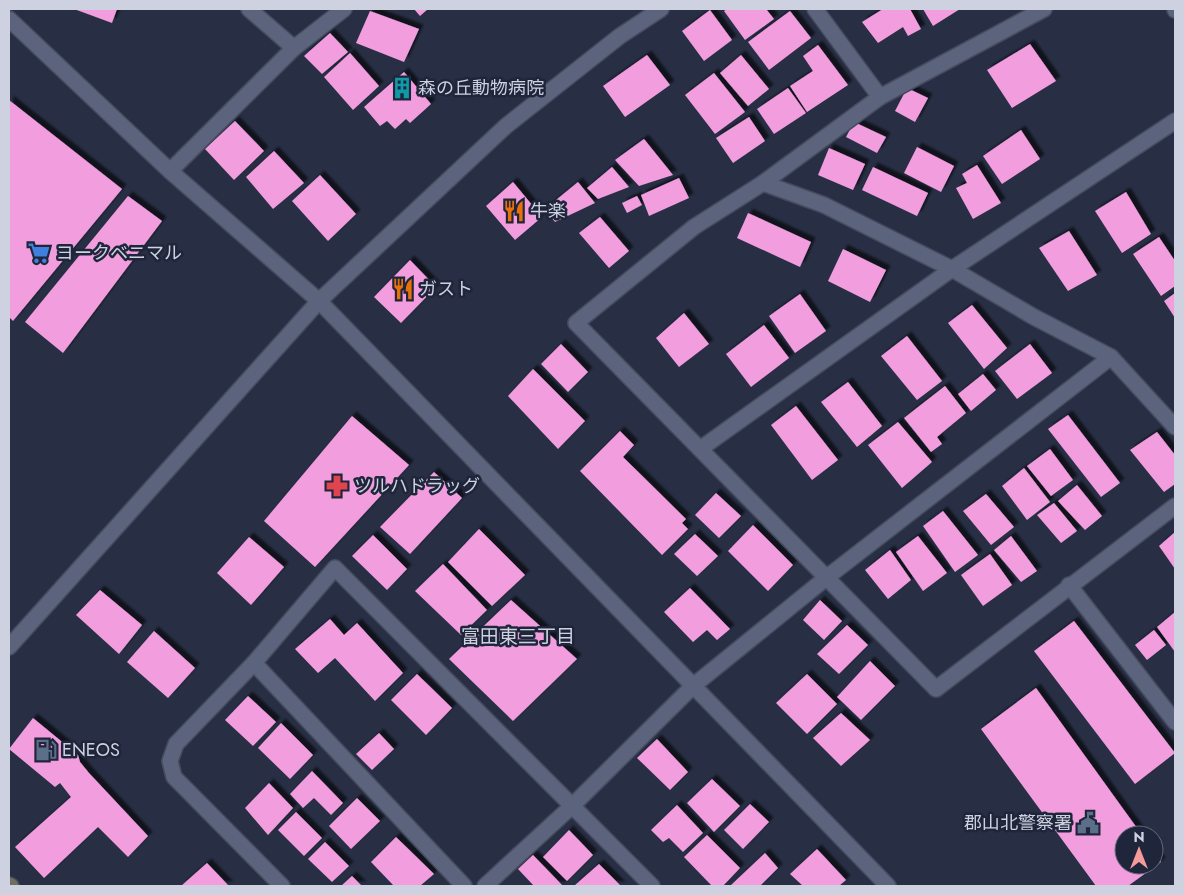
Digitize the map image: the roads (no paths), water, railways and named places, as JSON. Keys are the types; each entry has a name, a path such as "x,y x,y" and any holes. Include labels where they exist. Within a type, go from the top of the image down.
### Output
{"street":[{"path":"248,9 294,48"},
{"path":"170,171 294,48 344,9"},
{"path":"9,647 319,302 506,126 620,36 661,9"},
{"path":"814,9 880,97"},
{"path":"1044,9 880,97 763,183 694,227 576,323 936,689 1069,585 1175,506"},
{"path":"9,19 170,171 319,302 888,886"},
{"path":"700,449 952,269 1175,121"},
{"path":"763,183 824,205 952,269 1034,317 1111,357 1175,427"},
{"path":"484,886 572,806 693,686 826,578 1111,357"},
{"path":"282,886 174,777 170,761 176,744 254,663 335,568 652,886"},
{"path":"1069,585 1175,722"},
{"path":"254,663 464,886"}],"place":[{"name":"森の丘動物病院","path":"402,88"},
{"name":"牛楽","path":"514,211"},
{"name":"ヨークベニマル","path":"39,253"},
{"name":"ガスト","path":"403,289"},
{"name":"ツルハドラッグ","path":"337,486"},
{"name":"ENEOS","path":"46,750"},
{"name":"郡山北警察署","path":"1088,823"}],"district":[{"name":"富田東三丁目","path":"518,636"}]}
